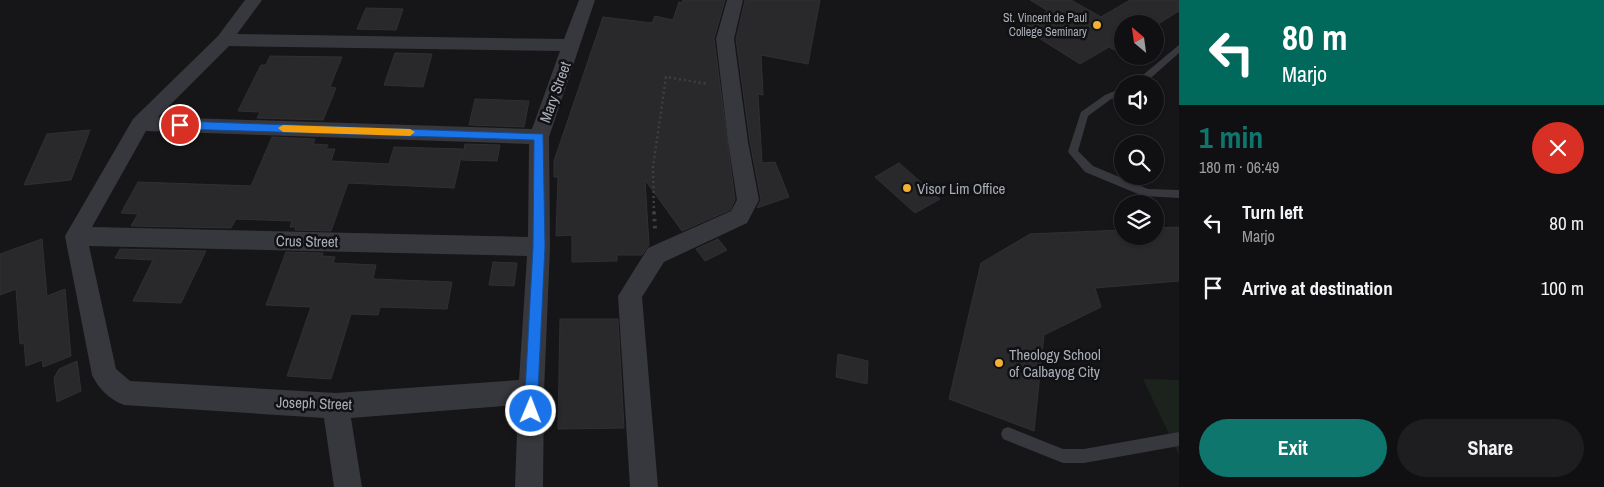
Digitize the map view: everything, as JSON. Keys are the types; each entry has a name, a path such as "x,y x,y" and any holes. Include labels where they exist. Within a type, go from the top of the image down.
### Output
{"street":[{"path":"76,236 140,124 224,40 254,0"},
{"name":"Mary Street","path":"529,487 531,392 539,247 539,137 587,0"},
{"path":"644,487 630,296 656,254 740,217 748,200 738,142 725,39 735,0"},
{"path":"224,40 572,45"},
{"path":"140,124 539,137"},
{"name":"Crus Street","path":"76,236 539,247"},
{"name":"Joseph Street","path":"76,236 105,375 124,393 336,406 531,392"},
{"path":"336,406 348,487"}],"lane":[{"path":"1148,75 1179,48"},
{"path":"1114,94 1084,114 1073,152 1089,169 1147,193 1179,194"},
{"path":"1008,434 1063,456 1084,456 1179,439"}],"path":[{"path":"656,254 654,167 666,76 732,88"}],"shaded area":[{"path":"1143,379 1179,380 1179,455"}],"building":[{"path":"683,0 725,0 714,39 735,200 730,210 682,231 645,180 649,245 642,255 617,255 617,261 572,262 572,235 556,236 558,177 554,177 554,161 603,17 652,23 655,16 673,20 679,2 682,3"},
{"path":"745,0 820,0 808,64 761,55 763,95 758,94 762,163 775,162 789,197 757,208 761,200 750,142 736,39"},
{"path":"1030,0 1071,0 1101,17 1130,0 1179,0 1179,11 1164,20 1164,15 1114,15 1114,50 1109,47 1080,64 1020,26 1048,11"},
{"path":"366,8 403,9 396,30 357,29"},
{"path":"395,53 432,54 423,87 384,85"},
{"path":"270,56 342,57 330,87 336,88 323,120 257,118 260,112 238,111 261,65 266,65"},
{"path":"475,99 529,101 524,127 469,125"},
{"path":"90,130 71,180 24,185 47,134"},
{"path":"272,137 315,139 313,144 328,145 326,149 335,149 331,161 389,164 394,147 463,149 454,188 348,183 331,231 295,230 296,227 290,227 292,221 236,219 231,228 131,226 138,214 121,213 138,182 251,186"},
{"path":"465,144 500,145 497,161 462,160"},
{"name":"Visor Lim Office","path":"899,163 940,199 915,213 875,177"},
{"name":"Theology School of Calbayog City","path":"1179,227 1179,281 1095,288 1101,307 1044,335 1034,431 949,399 981,263 1030,234 1114,230 1114,245 1164,245 1164,228"},
{"path":"42,239 47,296 65,289 71,356 43,367 42,360 26,366 24,343 20,344 16,289 0,295 0,254"},
{"path":"718,239 727,250 705,261 696,249"},
{"path":"120,249 206,251 181,303 133,301 153,260 115,258"},
{"path":"286,252 323,253 322,256 335,257 333,263 376,265 373,279 452,282 447,309 380,307 378,315 351,314 331,379 287,376 311,307 266,305"},
{"path":"493,262 517,263 514,286 489,285"},
{"path":"560,319 618,319 624,428 558,429"},
{"path":"838,354 868,361 867,384 836,377"},
{"path":"77,361 81,391 57,402 54,378 59,369"}],"slow traffic":[{"path":"283,128 410,132"}],"place":[{"name":"St. Vincent de Paul College Seminary","path":"1097,25"},
{"name":"Visor Lim Office","path":"907,188"},
{"name":"Theology School of Calbayog City","path":"999,363"}],"route":[{"path":"180,125 539,137 539,247 531,411"}]}
